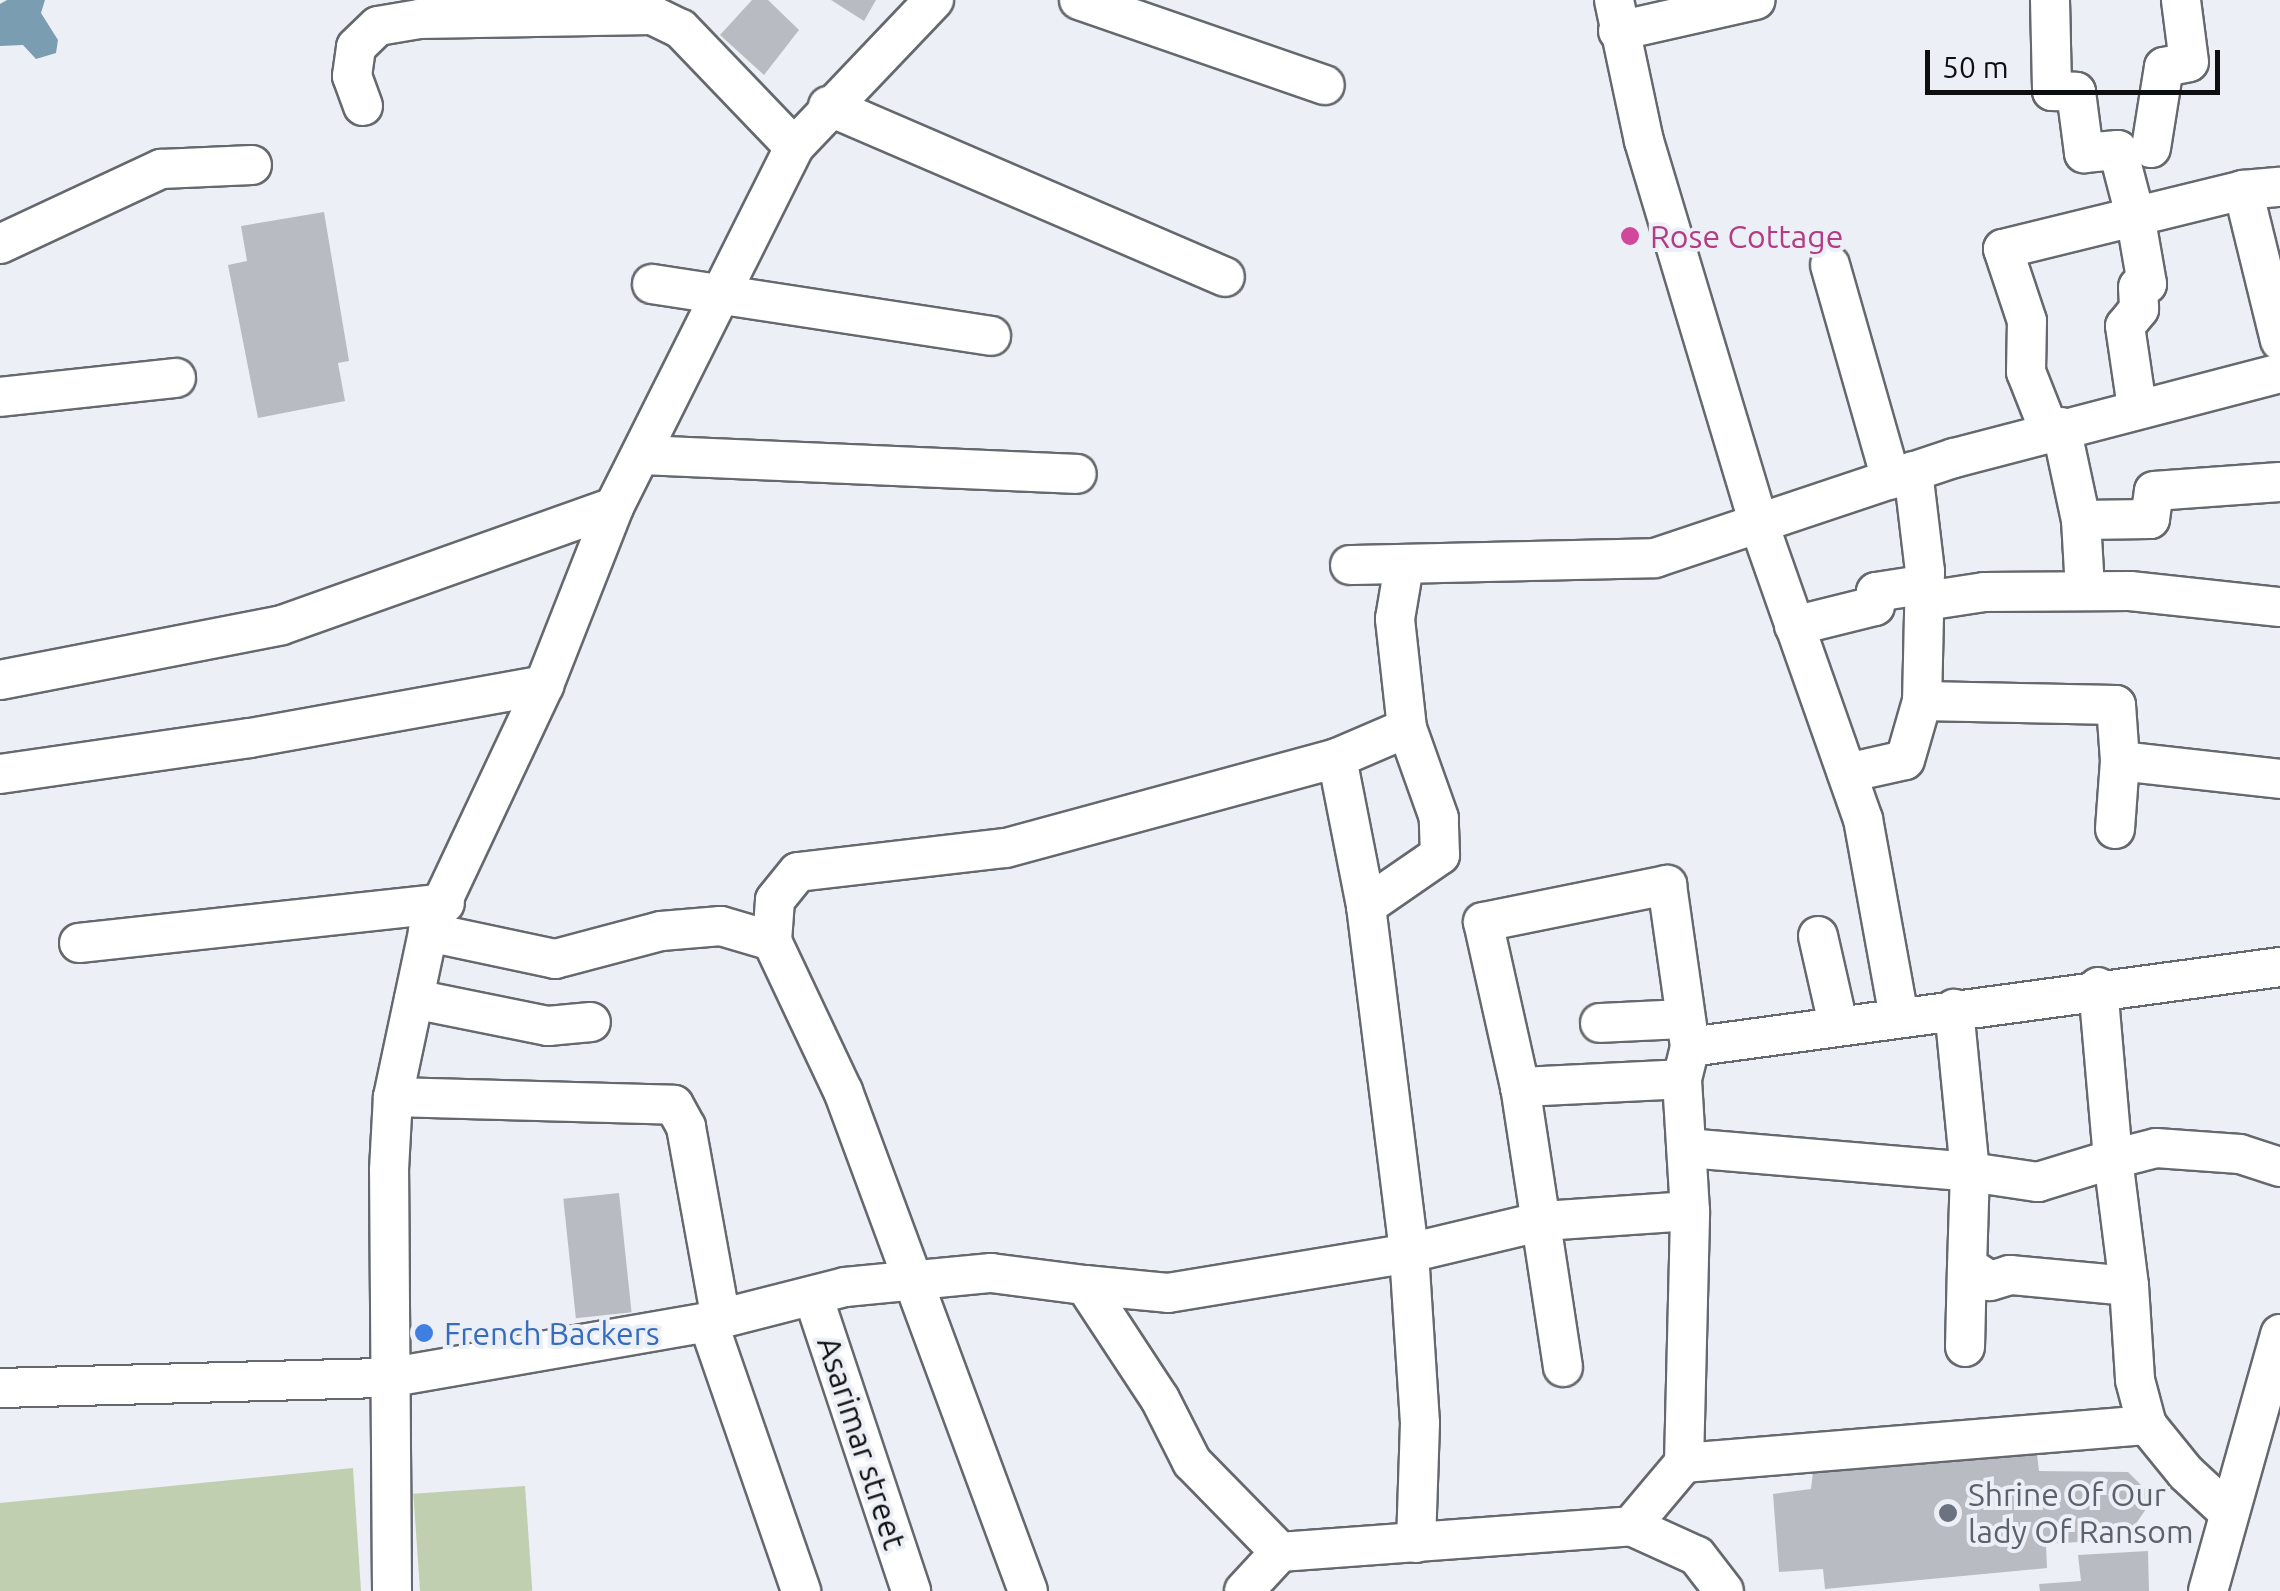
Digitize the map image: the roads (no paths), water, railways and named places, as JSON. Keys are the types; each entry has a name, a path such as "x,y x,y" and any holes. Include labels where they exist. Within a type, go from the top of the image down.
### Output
{"street":[{"path":"1079,0 1325,85"},
{"path":"1756,0 1616,15 1644,141 1759,524 1864,819 1900,1018"},
{"path":"2050,0 2052,91 2076,92 2084,153 2118,150 2135,215 2147,284 2138,286 2139,309 2125,326 2137,407"},
{"path":"2151,148 2164,67 2188,62 2181,0"},
{"path":"392,1591 387,1378 393,1097 414,999 437,918 544,685 614,507 644,456 719,293 794,146 925,4"},
{"path":"364,106 352,76 356,47 378,26 419,19 652,15 681,29 794,146"},
{"path":"828,106 1225,277"},
{"path":"0,244 161,169 252,165"},
{"path":"2084,590 2081,520 2056,428 2026,372 2027,321 2004,249 2135,215 2262,189 2280,341"},
{"path":"1830,265 1902,475 1926,571 1921,586 1922,700 1905,760 1847,773"},
{"path":"652,284 991,336"},
{"path":"1350,565 1655,558 2056,428 2280,373"},
{"path":"0,397 176,378"},
{"path":"644,456 1077,474"},
{"path":"2081,520 2150,519 2154,491 2280,482"},
{"path":"0,680 282,624 614,507"},
{"path":"1366,906 1440,855 1438,818 1406,728 1395,619 1404,566"},
{"path":"1794,626 1876,606 1876,592 1921,586"},
{"path":"1921,586 1932,600 2084,590 2280,607"},
{"path":"0,774 250,738 544,685"},
{"path":"1922,700 2116,706 2120,760 2115,829"},
{"path":"1028,1591 843,1092 772,941 775,900 798,872 1006,848 1336,758 1406,728"},
{"path":"1336,758 1366,906 1409,1253 1420,1423 1416,1544"},
{"path":"2120,760 2280,779"},
{"path":"1564,1366 1520,1086 1482,922 1667,885 1686,1048 1690,1211 1684,1463 1631,1526"},
{"path":"78,943 437,918 555,959 661,931 721,926 772,941"},
{"path":"1818,936 1838,1024"},
{"path":"1520,1086 1686,1048 1838,1024 2098,987 2280,967"},
{"path":"2098,987 2135,1380 2147,1424 2186,1474 2227,1511"},
{"path":"414,999 548,1026 590,1022"},
{"path":"1954,1009 1970,1172 1964,1348"},
{"path":"1600,1023 1686,1048"},
{"path":"393,1097 674,1105 686,1126 715,1320 801,1591"},
{"path":"1687,1148 1970,1172 2038,1182 2156,1148 2240,1154 2280,1167"},
{"path":"0,1388 387,1378 715,1320 813,1296 910,1279 992,1273 1168,1293 1409,1253 1543,1221 1690,1211"},
{"path":"1968,1266 1990,1280 2010,1275 2129,1286"},
{"path":"1086,1286 1160,1398 1192,1462 1280,1552"},
{"name":"Asarimar street","path":"813,1296 911,1591"},
{"path":"2208,1591 2227,1511 2280,1334"},
{"path":"1684,1463 2147,1424"},
{"path":"1244,1591 1280,1552 1631,1526 1696,1556 1724,1591"}],"water":[{"path":"7,0 45,0 41,13 58,40 56,53 36,59 23,45 0,46 0,4"}],"place":[{"name":"Rose Cottage","path":"1630,236"},
{"name":"French Backers","path":"424,1333"},
{"name":"Shrine Of Our lady Of Ransom","path":"1948,1513"}]}
